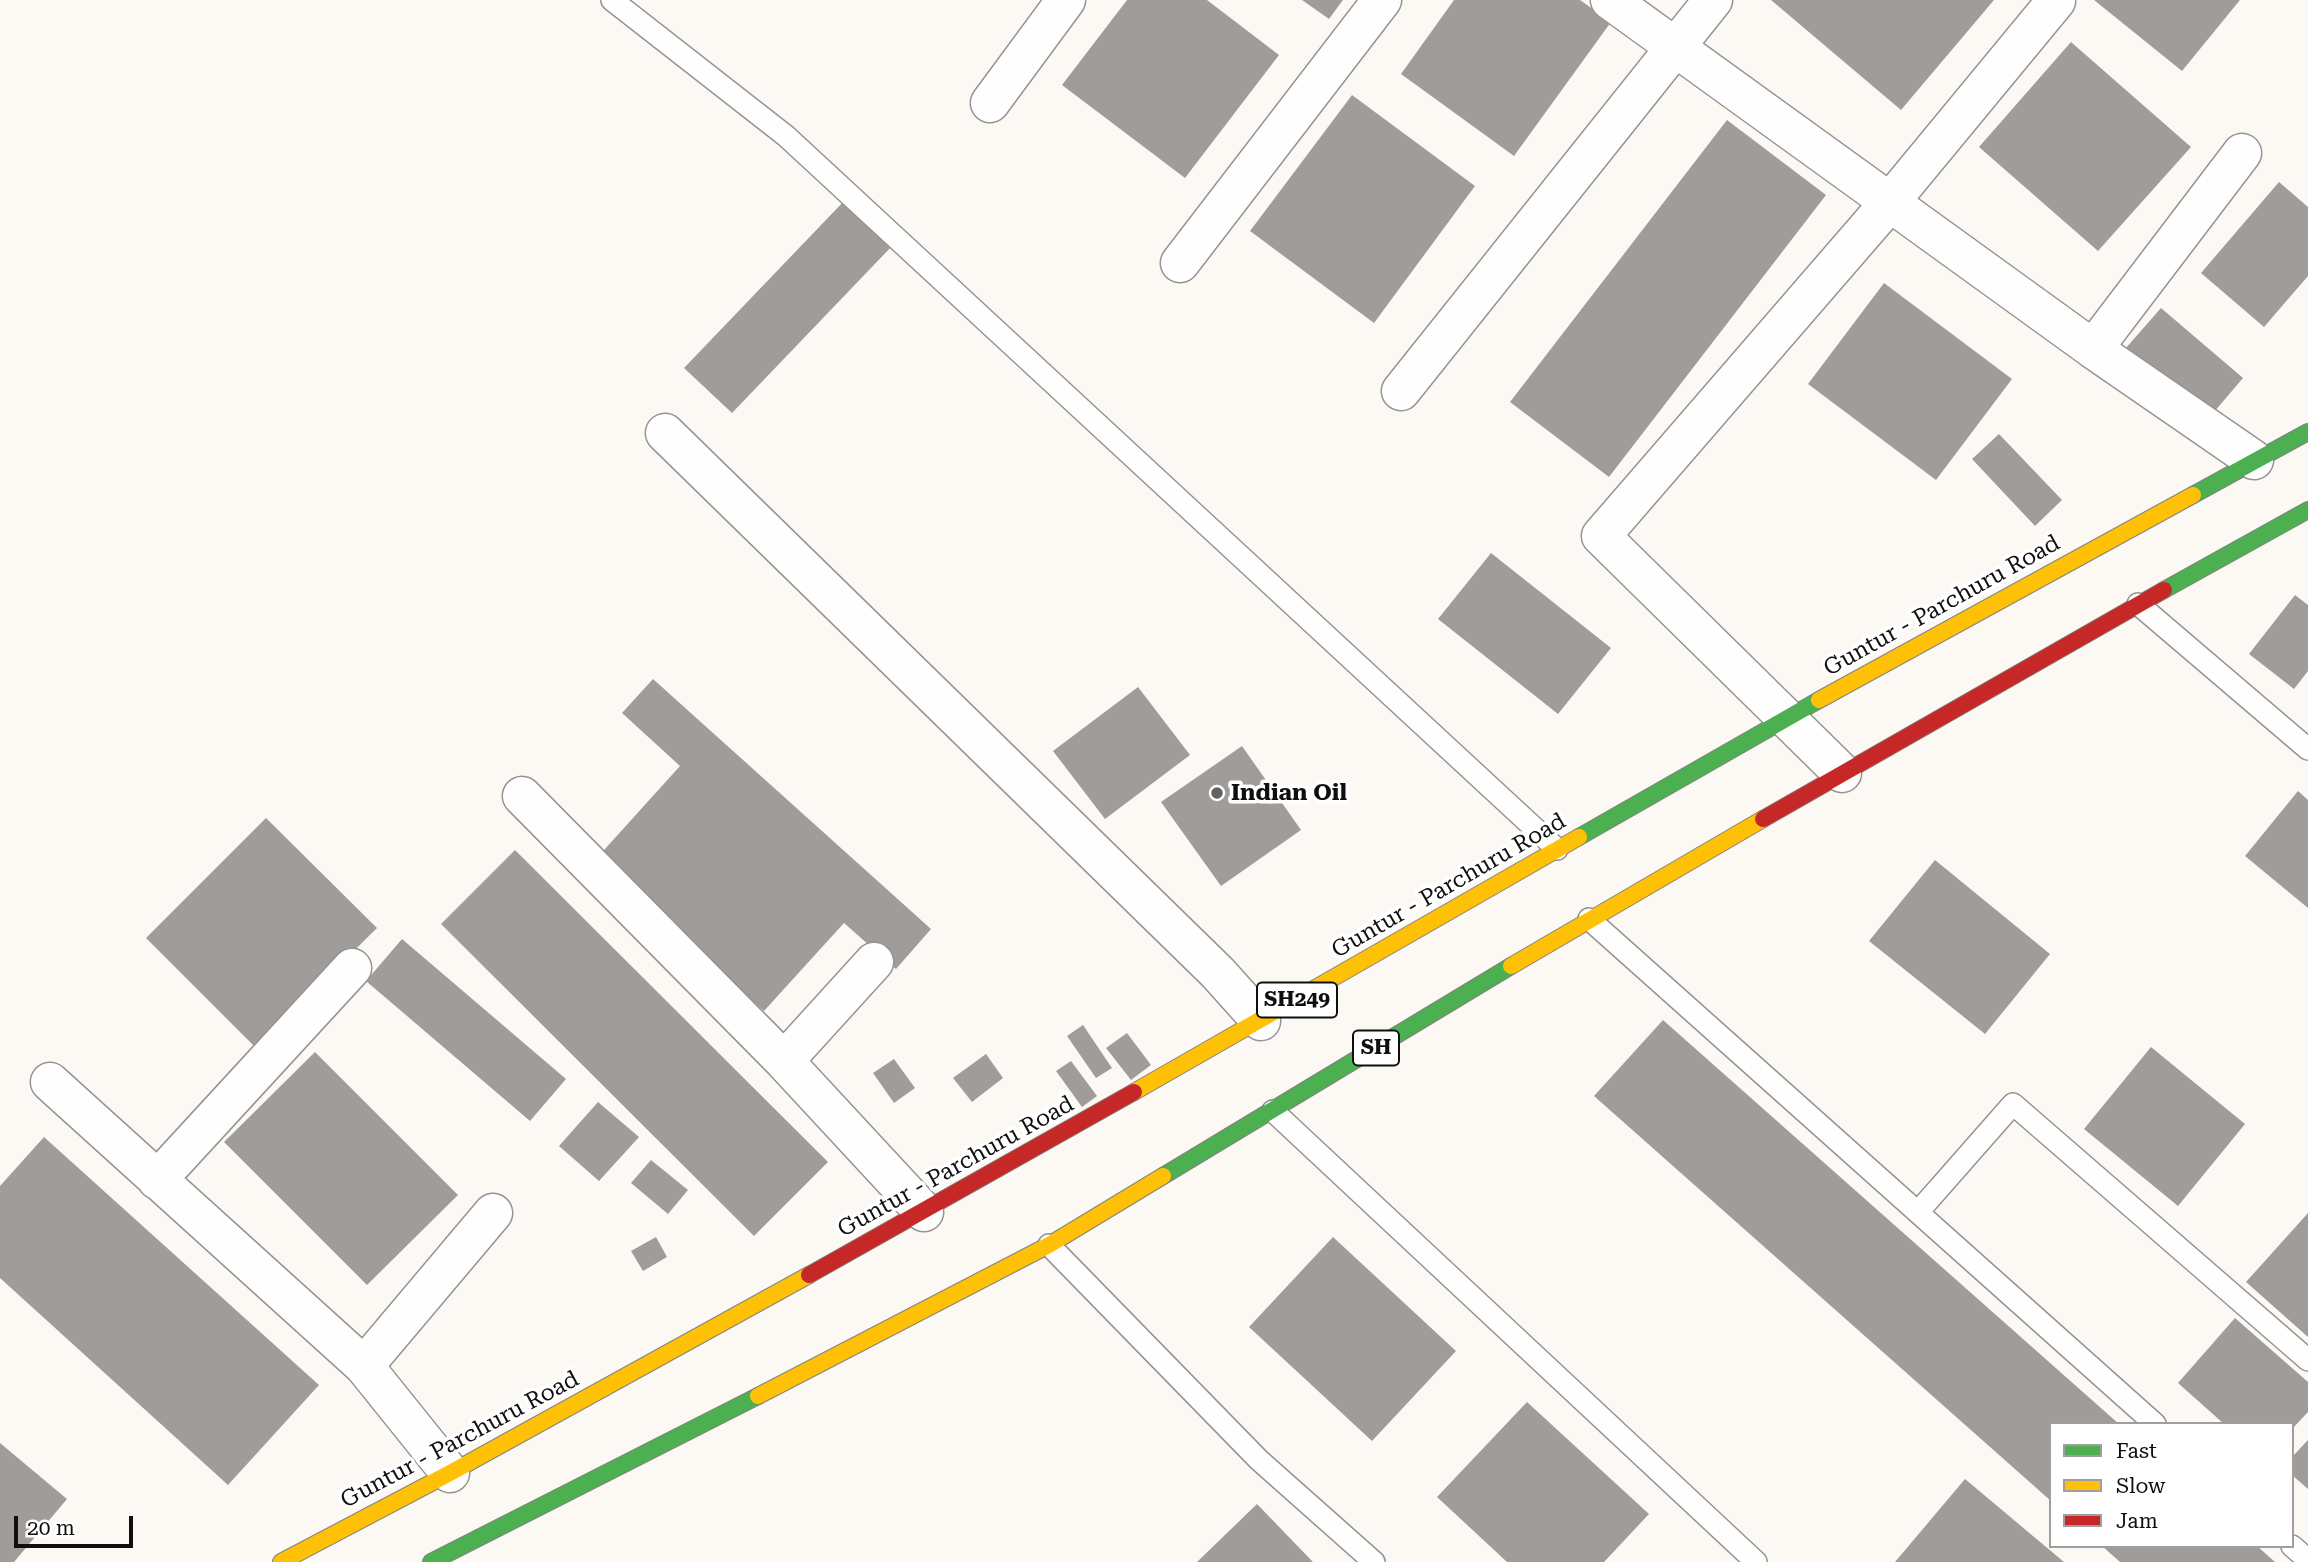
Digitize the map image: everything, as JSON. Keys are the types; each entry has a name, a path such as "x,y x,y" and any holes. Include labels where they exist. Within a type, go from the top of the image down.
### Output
{"main road":[{"name":"Guntur - Parchuru Road","path":"281,1562 450,1474 924,1212 1787,719 2308,432"},
{"name":"SH","path":"431,1562 900,1324 1049,1245 1589,919 2138,604 2308,510"}],"street":[{"path":"990,103 1066,0"},
{"path":"1180,263 1382,0"},
{"path":"1610,0 2093,349 2254,460"},
{"path":"1401,391 1713,0"},
{"path":"1842,773 1601,536 1890,202 2056,1"},
{"path":"2093,349 2242,153"},
{"path":"666,433 1218,973 1261,1021"},
{"path":"522,796 784,1061 924,1212"},
{"path":"784,1061 874,962"},
{"path":"157,1180 352,968"},
{"path":"50,1082 364,1366 450,1474"},
{"path":"364,1366 493,1213"}],"lane":[{"path":"612,0 786,136 1557,849"},
{"path":"2138,604 2308,749"},
{"path":"1589,919 2153,1422"},
{"path":"1918,1212 2013,1104 2308,1360"},
{"path":"1273,1111 1756,1562"},
{"path":"1049,1245 1259,1460 1374,1562"},
{"path":"2294,1548 2308,1560"}],"building":[{"path":"1127,0 1207,0 1279,55 1185,178 1062,85"},
{"path":"1302,0 1343,0 1329,19"},
{"path":"1454,0 1580,0 1611,22 1514,156 1401,74"},
{"path":"1771,0 1994,0 1901,110"},
{"path":"2094,0 2240,0 2182,71"},
{"path":"2071,42 2191,147 2098,251 1979,147"},
{"path":"1352,95 1475,186 1374,323 1250,231"},
{"path":"1727,120 1826,195 1609,477 1510,402"},
{"path":"2279,182 2308,207 2308,276 2264,327 2201,273"},
{"path":"846,199 893,245 732,413 684,368"},
{"path":"1884,283 2012,379 1936,480 1808,384"},
{"path":"2161,308 2243,378 2208,419 2125,349"},
{"path":"1999,434 2062,500 2035,526 1972,459"},
{"path":"1491,553 1611,648 1558,714 1438,619"},
{"path":"2295,595 2308,605 2308,671 2294,689 2249,654"},
{"path":"653,679 931,929 896,969 844,923 764,1011 595,860 680,766 622,713"},
{"path":"1138,687 1190,755 1105,819 1053,751"},
{"path":"1242,746 1301,830 1221,886 1161,802"},
{"path":"2298,791 2308,800 2308,908 2245,856"},
{"path":"266,818 377,928 256,1048 146,938"},
{"path":"515,850 828,1162 754,1236 441,924"},
{"path":"1935,860 2050,954 1985,1034 1869,941"},
{"path":"402,939 566,1079 530,1121 366,981"},
{"path":"1663,1020 2117,1422 2049,1422 2049,1499 1594,1096"},
{"path":"1083,1025 1112,1068 1096,1078 1067,1036"},
{"path":"1127,1033 1151,1065 1131,1080 1106,1048"},
{"path":"2151,1047 2245,1124 2178,1206 2084,1129"},
{"path":"315,1052 458,1195 367,1285 224,1142"},
{"path":"986,1054 1003,1078 972,1102 953,1078"},
{"path":"894,1059 915,1088 894,1103 873,1073"},
{"path":"1071,1061 1097,1096 1082,1107 1056,1071"},
{"path":"598,1102 639,1137 599,1181 559,1146"},
{"path":"44,1137 319,1385 228,1485 0,1278 0,1186"},
{"path":"651,1160 688,1190 668,1214 631,1183"},
{"path":"2308,1213 2308,1337 2246,1282"},
{"path":"656,1237 667,1257 643,1271 631,1251"},
{"path":"1333,1237 1456,1351 1372,1441 1249,1327"},
{"path":"2235,1318 2308,1382 2308,1412 2294,1427 2294,1422 2222,1422 2178,1383"},
{"path":"1527,1402 1649,1514 1604,1562 1507,1562 1437,1497"},
{"path":"2308,1440 2308,1489 2294,1477 2294,1455"},
{"path":"0,1443 67,1499 14,1562 0,1562"},
{"path":"1965,1479 2064,1562 1895,1562"},
{"path":"1257,1504 1313,1562 1197,1562"},
{"path":"2104,1548 2259,1548 2275,1562 2120,1562"}],"traffic: fast":[{"path":"2193,495 2308,432"},
{"path":"2164,590 2308,510"},
{"path":"1579,837 1819,700"},
{"path":"1163,1176 1511,966"},
{"path":"431,1562 758,1396"}],"traffic: slow":[{"path":"1819,700 2193,495"},
{"path":"1511,966 1763,819"},
{"path":"1134,1092 1579,837"},
{"path":"758,1396 1049,1245 1163,1176"},
{"path":"281,1562 450,1473 809,1275"}],"traffic: jam":[{"path":"1763,819 2164,590"},
{"path":"809,1275 1134,1092"}],"place":[{"name":"Indian Oil","path":"1217,793"}]}
